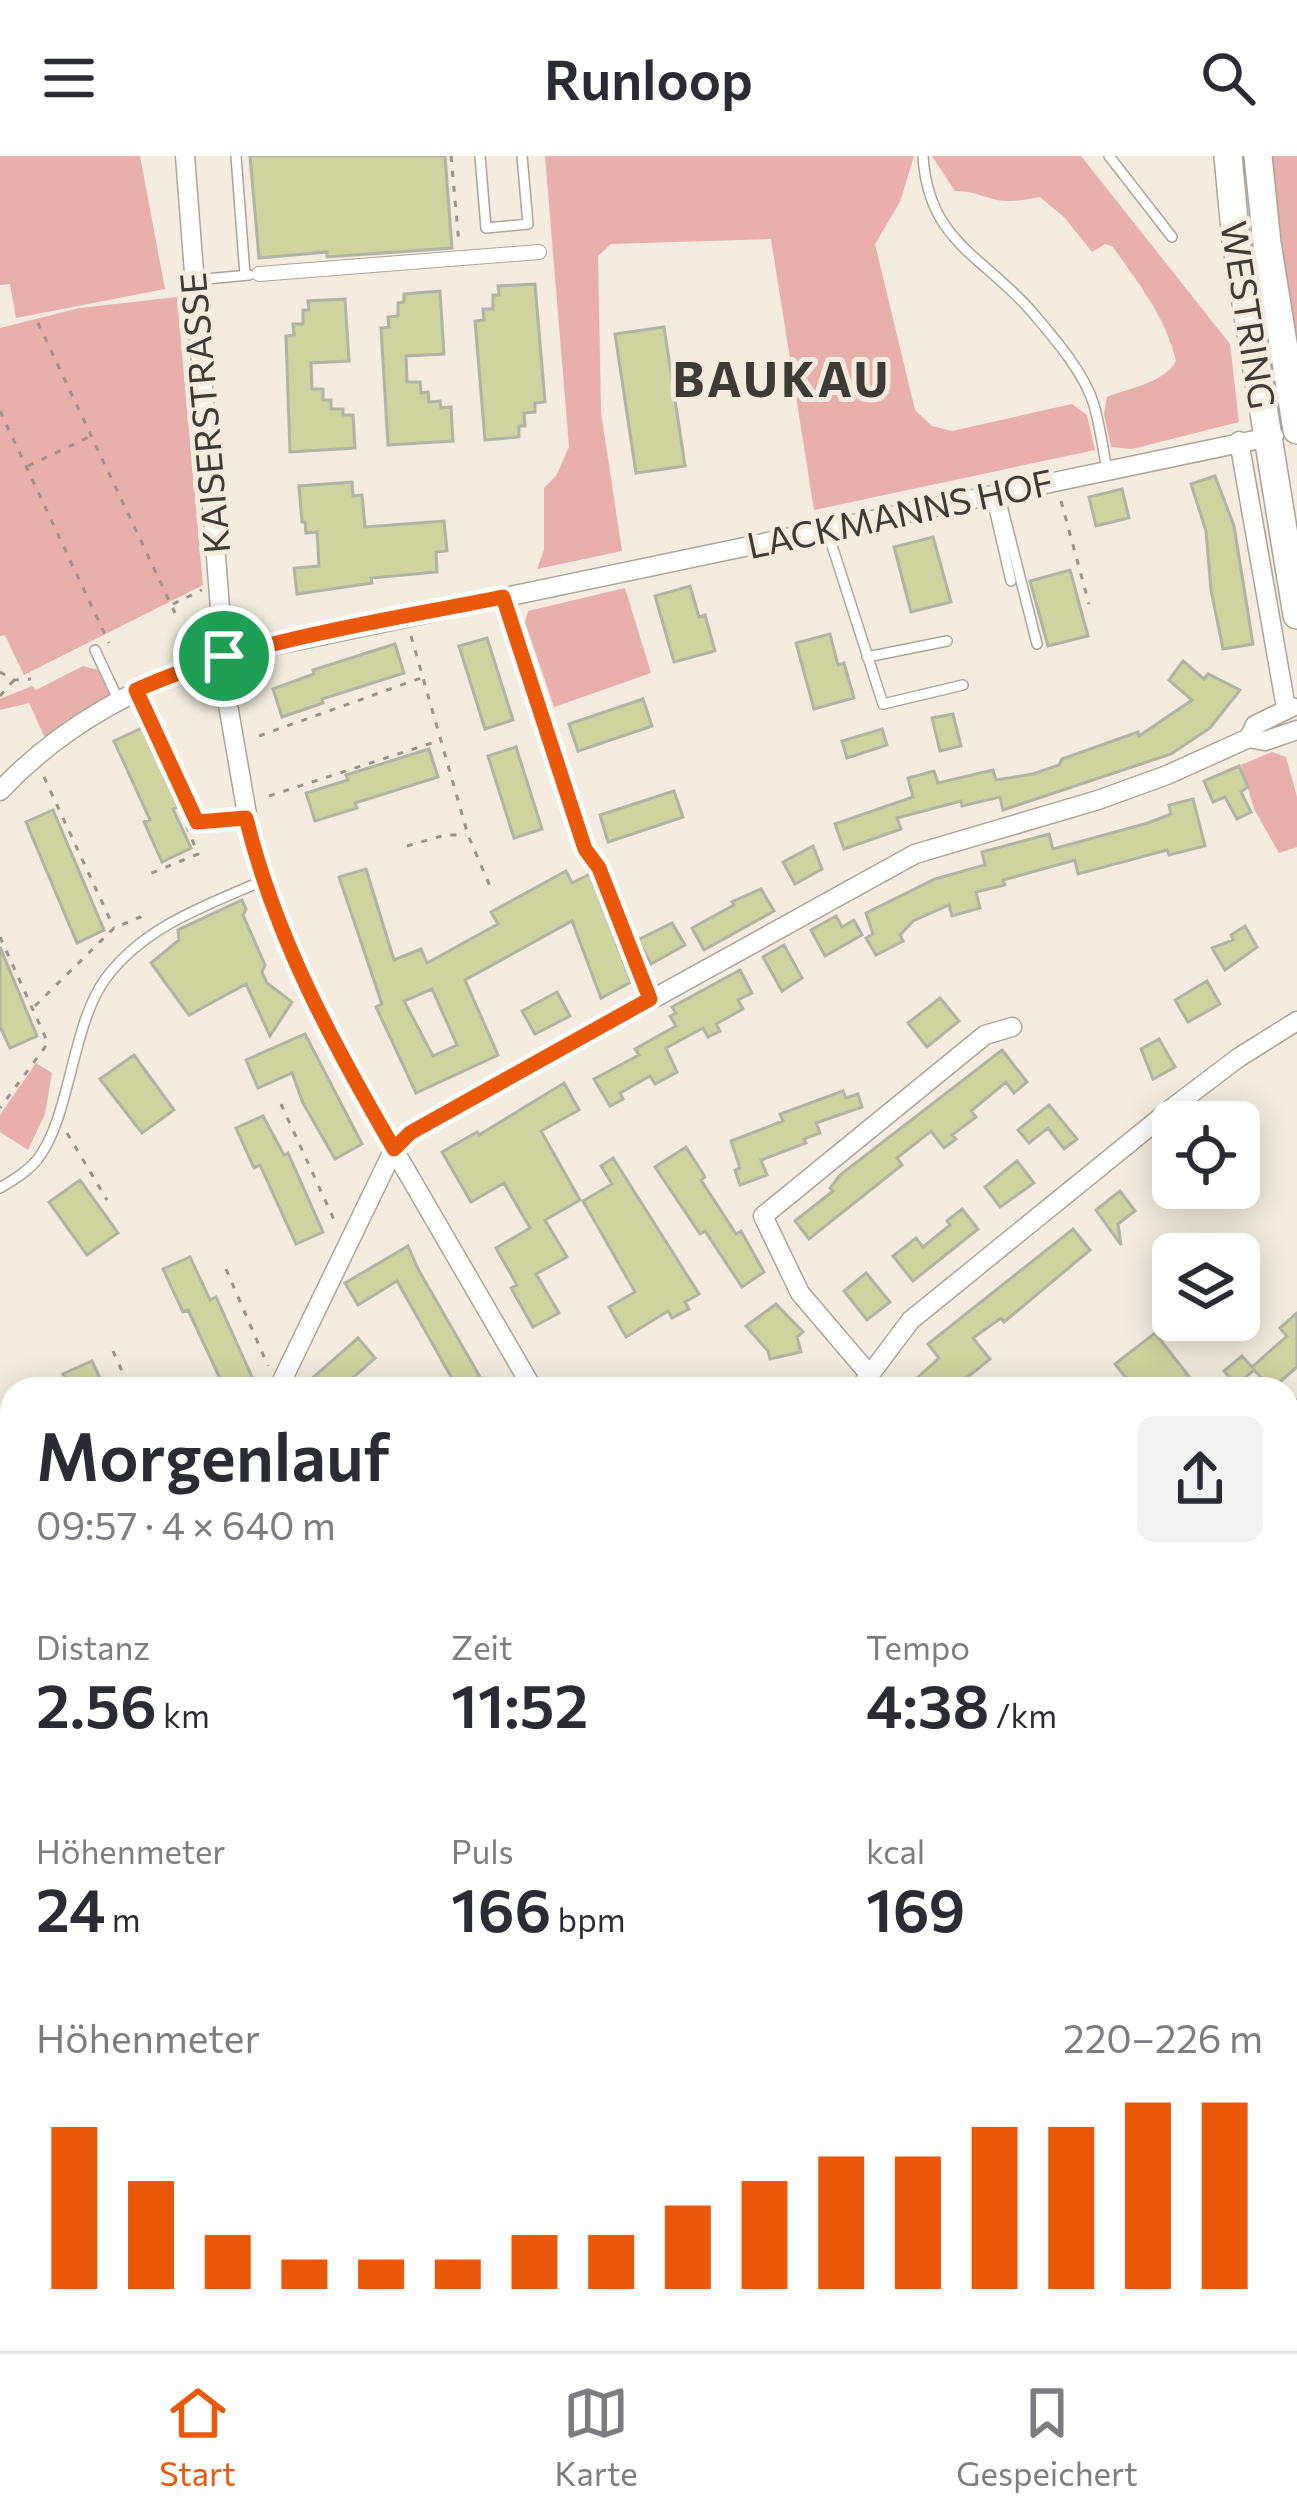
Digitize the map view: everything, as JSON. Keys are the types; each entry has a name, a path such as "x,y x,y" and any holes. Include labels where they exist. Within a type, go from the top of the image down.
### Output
{"main road":[{"name":"WESTRING","path":"1228,156 1253,439 1297,615"},
{"name":"WESTRING","path":"1258,156 1297,431"}],"street":[{"name":"KAISERSTRASSE","path":"185,156 234,757 262,880 303,980 526,1377"},
{"path":"252,275 535,252 528,230"},
{"path":"486,233 488,256"},
{"name":"LACKMANNS HOF","path":"0,791 32,760 118,699 224,656 1297,431"},
{"name":"WESTRING","path":"1253,439 1291,707"},
{"path":"503,597 585,849"},
{"path":"1250,738 1255,724 1291,707"},
{"path":"284,1377 394,1149 410,1133 915,854 1098,800 1250,738 1295,738"},
{"path":"868,1377 911,1320 1176,1105 1297,1021"},
{"path":"860,1377 800,1292 763,1216 985,1036 1012,1027"}],"lane":[{"path":"195,280 252,275 236,156"},
{"path":"480,156 486,233 528,230 523,156"},
{"path":"923,156 931,201 957,245 1029,308 1064,352 1093,401 1107,470"},
{"path":"1109,156 1172,237"},
{"path":"995,494 1011,581"},
{"path":"995,494 1037,644"},
{"path":"826,530 883,704 963,685"},
{"path":"867,657 947,641"},
{"path":"95,650 118,699"},
{"path":"0,1188 41,1155 97,991 110,973 148,935 262,880"}],"path":[{"path":"451,156 460,258"},
{"path":"38,322 175,613"},
{"path":"0,411 109,643"},
{"path":"26,467 92,436"},
{"path":"1057,482 1090,604"},
{"path":"171,605 204,589 219,588"},
{"path":"405,617 468,835 492,891"},
{"path":"0,672 14,680 31,680"},
{"path":"260,736 422,677"},
{"path":"0,695 14,680"},
{"path":"136,690 197,822"},
{"path":"268,796 440,740"},
{"path":"32,760 42,772 114,928"},
{"path":"147,874 198,854 187,827 246,818"},
{"path":"407,846 446,835 468,835"},
{"path":"585,849 599,868 650,999"},
{"path":"32,1010 114,928 140,917 148,935"},
{"path":"0,937 48,1043 0,1108"},
{"path":"281,1104 336,1225 354,1233"},
{"path":"55,1118 107,1200"},
{"path":"226,1269 269,1369"},
{"path":"113,1351 125,1377"}],"shaded area":[{"path":"0,156 140,156 165,289 16,318 10,284 0,285"},
{"path":"545,156 914,156 900,202 875,244 915,410 932,426 952,431 1072,404 1087,415 1095,450 814,510 771,239 611,244 598,256 601,412 622,551 537,569 544,550 544,488 556,476 569,447"},
{"path":"932,156 1081,156 1230,344 1239,422 1132,449 1111,447 1104,414 1107,397 1155,380 1176,361 1150,301 1113,247 1105,244 1092,252 1064,217 1040,197 1003,201 955,191"},
{"path":"1267,156 1297,156 1297,370"},
{"path":"177,297 203,585 24,675 5,635 0,636 0,328 80,308"},
{"path":"625,588 651,673 554,707 525,622 528,611"},
{"path":"83,666 98,670 110,695 45,738 29,703 0,710 0,699 32,686 36,690"},
{"path":"1272,752 1286,757 1297,797 1297,847 1279,853 1254,809 1241,765"},
{"path":"36,1063 52,1073 45,1114 28,1150 0,1132 0,1115"}],"building":[{"path":"250,156 445,156 452,248 259,258"},
{"path":"535,284 545,402 535,403 535,412 524,413 525,426 519,426 519,437 485,440 475,321 484,320 483,309 493,309 498,286"},
{"path":"440,291 444,354 406,356 407,382 420,382 421,393 428,392 429,402 451,407 453,441 388,445 381,328 389,327 388,317 398,316 404,294"},
{"path":"345,299 349,361 311,363 312,389 323,389 323,400 331,400 331,409 353,415 355,448 290,452 286,336 294,335 293,324 303,324 308,301"},
{"path":"664,327 685,466 636,473 615,334"},
{"path":"1215,476 1234,526 1253,644 1223,649 1206,531 1191,484"},
{"path":"352,482 353,496 362,495 365,527 444,521 447,551 436,552 437,572 371,578 372,583 297,594 294,568 319,566 317,532 306,533 299,486"},
{"path":"1122,489 1129,518 1096,526 1089,497"},
{"path":"933,537 951,602 911,612 894,547"},
{"path":"1070,570 1088,636 1048,646 1030,581"},
{"path":"690,586 715,651 674,662 655,596"},
{"path":"830,634 854,698 814,709 796,643"},
{"path":"487,638 513,720 485,729 459,646"},
{"path":"395,644 404,673 282,717 273,689 314,674 313,670"},
{"path":"1183,661 1204,679 1208,674 1240,690 1210,728 1171,754 1003,810 1000,797 962,806 961,801 897,818 901,829 844,849 835,824 913,797 908,778 934,771 938,783 993,770 996,780 1033,774 1059,765 1062,759 1138,732 1139,736 1192,700 1169,680"},
{"path":"643,699 652,726 578,751 569,724"},
{"path":"953,714 961,746 940,751 932,718"},
{"path":"142,728 191,848 162,862 144,822 150,820 114,741"},
{"path":"882,729 887,745 847,758 842,741"},
{"path":"516,747 542,829 514,838 488,756"},
{"path":"429,749 438,777 315,821 306,793"},
{"path":"1239,766 1248,787 1241,792 1251,812 1237,819 1225,797 1213,802 1204,781"},
{"path":"674,791 683,817 608,842 600,815"},
{"path":"1193,799 1205,846 1169,855 1167,850 1078,874 1075,860 976,892 980,908 952,916 949,905 913,921 900,935 903,941 876,955 866,938 873,934 866,913 935,879 985,865 982,852 1049,834 1053,849 1148,823 1171,814 1169,805"},
{"path":"53,810 104,930 77,943 26,822"},
{"path":"813,846 822,869 795,884 783,862"},
{"path":"366,869 394,960 421,949 427,963 498,924 491,912 566,871 572,883 590,874 631,982 601,998 572,921 465,980 498,1055 416,1093 376,1007 382,1004 339,877","holes":["432,989 457,1045 433,1056 404,1001"]},
{"path":"761,889 774,911 704,950 692,928"},
{"path":"242,900 267,983 292,1002 270,1036 246,984 189,1015 151,963 179,940 178,930"},
{"path":"836,916 842,927 854,920 862,935 825,956 811,930"},
{"path":"672,923 685,945 651,964 638,940"},
{"path":"1245,926 1257,947 1225,970 1212,948 1233,940 1231,935"},
{"path":"784,945 802,978 782,991 763,957"},
{"path":"0,947 37,1036 10,1048 0,1027"},
{"path":"740,970 752,993 738,1000 743,1009 716,1024 720,1031 708,1037 703,1028 666,1048 677,1072 655,1084 650,1076 620,1093 623,1099 610,1106 594,1079 639,1055 635,1049 676,1026 670,1016 676,1013 672,1007"},
{"path":"1207,981 1220,1004 1188,1022 1175,1000"},
{"path":"557,992 570,1016 535,1034 522,1011"},
{"path":"940,998 959,1021 927,1047 908,1023"},
{"path":"305,1034 362,1144 335,1159 292,1073 258,1088 246,1060"},
{"path":"1159,1039 1175,1067 1153,1079 1141,1049"},
{"path":"1002,1050 1027,1082 1014,1093 1006,1082 971,1111 976,1117 952,1135 956,1139 944,1148 931,1131 897,1158 902,1165 809,1239 795,1221 833,1191 830,1188 840,1175"},
{"path":"134,1055 174,1110 142,1133 100,1079"},
{"path":"564,1083 579,1110 541,1131 580,1200 545,1220 567,1257 536,1274 559,1313 533,1327 496,1248 530,1228 504,1183 471,1202 442,1152"},
{"path":"843,1091 846,1098 858,1094 862,1107 816,1123 820,1133 761,1160 767,1175 740,1185 731,1141 783,1121 780,1114"},
{"path":"1049,1105 1077,1139 1064,1149 1048,1128 1029,1143 1018,1130"},
{"path":"263,1116 284,1155 288,1153 323,1232 296,1244 260,1165 254,1168 236,1128"},
{"path":"686,1147 705,1177 701,1180 736,1234 741,1231 764,1272 742,1287 655,1167"},
{"path":"613,1158 699,1294 685,1302 689,1309 672,1318 668,1311 626,1337 609,1307 635,1292 583,1201 612,1184 601,1166"},
{"path":"1017,1161 1034,1183 1000,1207 985,1187"},
{"path":"80,1180 118,1233 87,1255 49,1202"},
{"path":"1120,1191 1135,1211 1118,1224 1121,1245 1096,1210"},
{"path":"962,1209 978,1229 913,1281 893,1256 916,1238 923,1247"},
{"path":"1073,1229 1090,1250 1004,1322 1001,1318 973,1338 990,1359 968,1377 918,1377 939,1358 928,1344"},
{"path":"408,1246 480,1377 451,1377 397,1281 358,1305 345,1283"},
{"path":"190,1257 210,1300 216,1297 252,1377 219,1377 163,1269"},
{"path":"866,1273 890,1302 867,1320 844,1291"},
{"path":"776,1304 803,1332 797,1337 801,1352 770,1359 746,1326"},
{"path":"1297,1313 1297,1367 1286,1377 1261,1377 1254,1370 1246,1377 1229,1377 1224,1371 1242,1356 1252,1367 1287,1336 1280,1328"},
{"path":"1152,1335 1152,1341 1161,1341 1189,1377 1125,1377 1115,1364"},
{"path":"358,1338 375,1358 354,1377 314,1377"},
{"path":"92,1361 99,1377 64,1377"}],"district":[{"name":"BAUKAU","path":"782,380"}],"route":[{"path":"503,597 585,849 599,868 650,999 410,1133 394,1149 303,980 267,893 246,818 197,822 136,690 224,656 503,597"}]}
